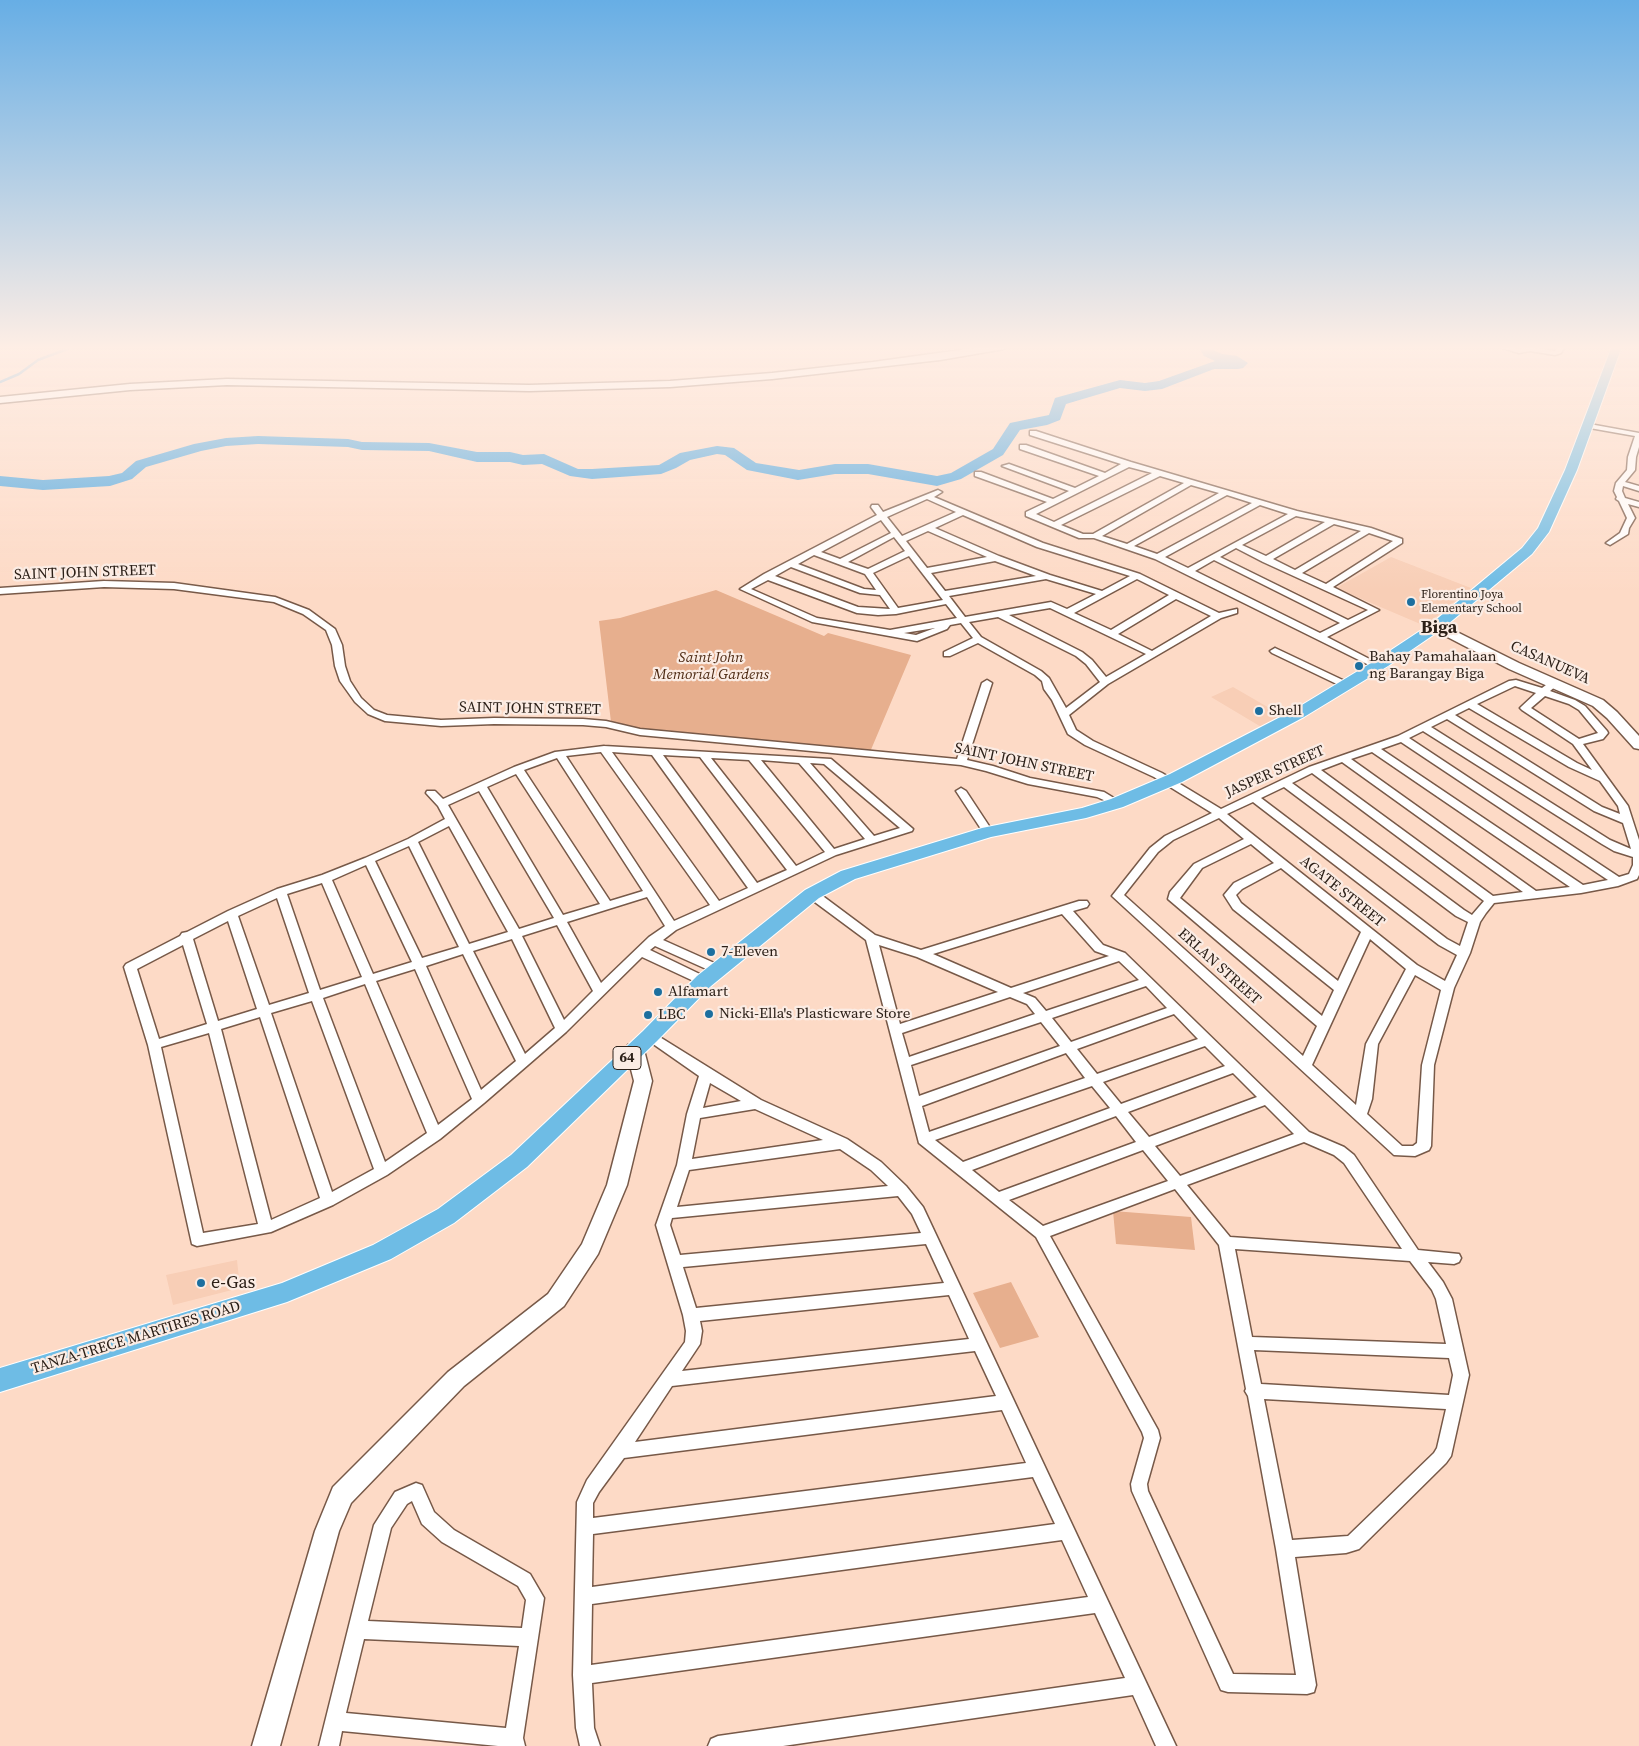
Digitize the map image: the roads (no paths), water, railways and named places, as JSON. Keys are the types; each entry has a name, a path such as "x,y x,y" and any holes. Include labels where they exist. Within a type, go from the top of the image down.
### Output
{"main road":[{"name":"TANZA-TRECE MARTIRES ROAD","path":"0,1380 287,1292 382,1252 446,1216 519,1161 710,975 812,894 848,875 988,832 1086,813 1117,804 1173,780 1298,714 1380,665 1436,626 1527,551 1544,529 1571,470 1586,427"},
{"name":"CASANUEVA","path":"1436,626 1514,666 1548,688 1598,703 1639,744"},
{"path":"266,1746 327,1531 342,1495 456,1379 556,1300 591,1248 617,1185 643,1081 642,1043"}],"street":[{"path":"1596,427 1639,435 1632,457 1635,471 1620,484 1618,491 1620,499 1631,518 1621,538 1610,543"},
{"path":"1033,433 1128,464 1295,513 1368,530 1399,541 1327,587"},
{"path":"1023,447 1105,475"},
{"path":"1128,464 1030,514 1082,536 1095,536 1158,557 1380,665"},
{"path":"1006,466 1076,492"},
{"path":"1054,525 1159,473"},
{"path":"978,474 1054,502"},
{"path":"1095,536 1191,482"},
{"path":"1620,484 1639,489"},
{"path":"938,492 882,516 744,589 815,620 886,633 1051,604 1152,654"},
{"path":"1127,547 1227,492"},
{"path":"926,496 1040,545 1137,576 1218,616"},
{"path":"1620,499 1639,505"},
{"path":"1158,557 1260,502"},
{"path":"876,507 978,639 947,654"},
{"path":"841,562 898,537 964,512"},
{"path":"1188,571 1295,513"},
{"path":"1266,560 1332,522"},
{"path":"927,527 996,558 1047,577 1104,594"},
{"path":"1295,573 1368,530"},
{"path":"1235,545 1375,610 1320,637"},
{"path":"813,552 868,572 896,611"},
{"path":"868,572 910,552"},
{"path":"1214,557 1347,623"},
{"path":"925,571 996,558"},
{"path":"790,564 863,590 884,593"},
{"path":"767,576 857,610 878,612 896,611 946,598 1047,577"},
{"path":"1069,612 1137,576"},
{"name":"SAINT JOHN STREET","path":"0,591 104,584 174,586 275,600 306,612 330,629 337,646 340,666 345,681 358,700 370,712 385,718 440,723 494,721 582,722 606,724 640,732 961,762 983,766 1028,780 1100,794 1117,804"},
{"path":"1111,634 1176,595"},
{"path":"1062,715 1105,682 1218,616 1234,611"},
{"path":"998,613 1079,654 1105,682"},
{"name":"AGATE STREET","path":"978,639 1042,676 1057,699 1062,715 1072,732 1089,743 1173,780 1202,804 1215,809 1413,968 1448,988"},
{"path":"1275,651 1346,685"},
{"path":"961,762 987,683"},
{"name":"JASPER STREET","path":"1215,809 1253,797 1313,769 1402,738 1509,684 1516,683 1548,688 1582,708 1603,733 1599,736 1577,742"},
{"path":"1313,769 1491,900 1581,889 1618,882 1633,876 1639,865 1638,855 1623,806 1577,742 1525,708 1548,688"},
{"path":"1470,704 1573,765 1603,778"},
{"path":"1448,715 1598,810 1628,822"},
{"path":"1423,727 1606,842 1618,849 1638,855"},
{"path":"1402,738 1618,882"},
{"path":"604,749 717,906"},
{"path":"442,804 518,769 559,754 604,749 703,754 827,761 908,829 832,853 672,927 653,940 562,1028 479,1100 436,1135 382,1171 328,1201 266,1228 197,1240 154,1045 130,967 186,936 232,914 281,892 326,878 369,860 412,841 451,820"},
{"path":"1374,749 1581,889"},
{"path":"656,753 754,888"},
{"path":"559,754 672,927"},
{"path":"703,754 794,871"},
{"path":"753,758 832,853"},
{"path":"1342,758 1534,895"},
{"path":"802,760 872,840"},
{"path":"518,769 607,906"},
{"path":"1284,782 1460,913 1474,921"},
{"path":"481,786 561,921 600,993"},
{"path":"961,791 988,832"},
{"path":"431,793 442,804 516,935 562,1028"},
{"path":"1253,797 1443,942 1464,953"},
{"name":"ERLAN STREET","path":"1215,809 1169,838 1154,850 1118,896 1359,1116 1399,1150 1415,1151 1424,1146 1428,1065 1448,988"},
{"path":"1253,839 1198,866 1174,895 1174,899 1324,1025"},
{"path":"412,841 522,1061"},
{"path":"369,860 419,964 479,1100"},
{"path":"1283,863 1238,886 1230,895 1237,906 1340,989"},
{"path":"326,878 436,1135"},
{"path":"281,892 316,996 382,1171"},
{"path":"154,1045 649,893"},
{"path":"812,894 872,938 921,954 1031,1001 1226,1243 1253,1391 1285,1549 1307,1685 1228,1683 1140,1491 1139,1484 1152,1438 1150,1430 1041,1233 924,1138 872,938"},
{"path":"1448,988 1464,953 1474,921 1491,900"},
{"path":"921,954 1083,904"},
{"path":"1065,910 1100,948 1121,956 1148,981 1304,1136 1338,1151 1349,1159 1414,1255 1438,1286 1444,1299 1461,1375 1445,1451 1353,1543 1285,1549"},
{"path":"232,914 328,1201"},
{"path":"1304,1066 1367,932"},
{"path":"186,936 214,1027 266,1228"},
{"path":"653,940 710,975"},
{"path":"641,951 710,975"},
{"path":"896,1030 1121,956"},
{"path":"1359,1116 1365,1099 1372,1044 1413,968"},
{"path":"904,1062 1148,981"},
{"path":"915,1103 1176,1009"},
{"path":"924,1138 1208,1040"},
{"path":"642,1043 706,1074 756,1104 842,1143 876,1166 901,1190 918,1211 1166,1746"},
{"path":"962,1168 1235,1068"},
{"path":"590,1746 585,1728 582,1675 585,1502 592,1486 619,1451 692,1344 694,1331 691,1315 663,1225 684,1165 694,1114 706,1074"},
{"path":"998,1198 1267,1099"},
{"path":"694,1114 756,1104"},
{"path":"1041,1233 1304,1136"},
{"path":"684,1165 842,1143"},
{"path":"669,1212 901,1190"},
{"path":"674,1262 931,1238"},
{"path":"1226,1243 1454,1258"},
{"path":"691,1315 955,1288"},
{"path":"1244,1343 1456,1351"},
{"path":"667,1380 981,1344"},
{"path":"1253,1391 1455,1402"},
{"path":"619,1451 1007,1402"},
{"path":"584,1527 1037,1469"},
{"path":"329,1746 334,1721 383,1525 401,1498 416,1491 428,1518 448,1536 524,1580 535,1598 515,1742 334,1721"},
{"path":"583,1597 1065,1531"},
{"path":"582,1675 1100,1604"},
{"path":"357,1630 529,1637"},
{"path":"718,1746 1138,1685"}],"waterway":[{"path":"0,481 43,485 110,481 127,476 141,464 199,447 226,442 258,440 348,443 362,446 429,447 477,457 510,457 523,460 544,459 575,473 592,474 661,469 685,456 717,450 729,451 752,467 798,475 835,469 868,469 937,481 956,476 998,452 1014,427"}],"place":[{"name":"Florentino Joya Elementary School","path":"1411,602"},
{"name":"Bahay Pamahalaan ng Barangay Biga","path":"1359,666"},
{"name":"Shell","path":"1259,711"},
{"name":"7-Eleven","path":"711,952"},
{"name":"Alfamart","path":"658,992"},
{"name":"Nicki-Ella's Plasticware Store","path":"709,1014"},
{"name":"LBC","path":"648,1015"},
{"name":"e-Gas","path":"201,1283"}],"district":[{"name":"Biga","path":"1439,628"}],"park label":[{"name":"Saint John Memorial Gardens","path":"711,666"}]}
